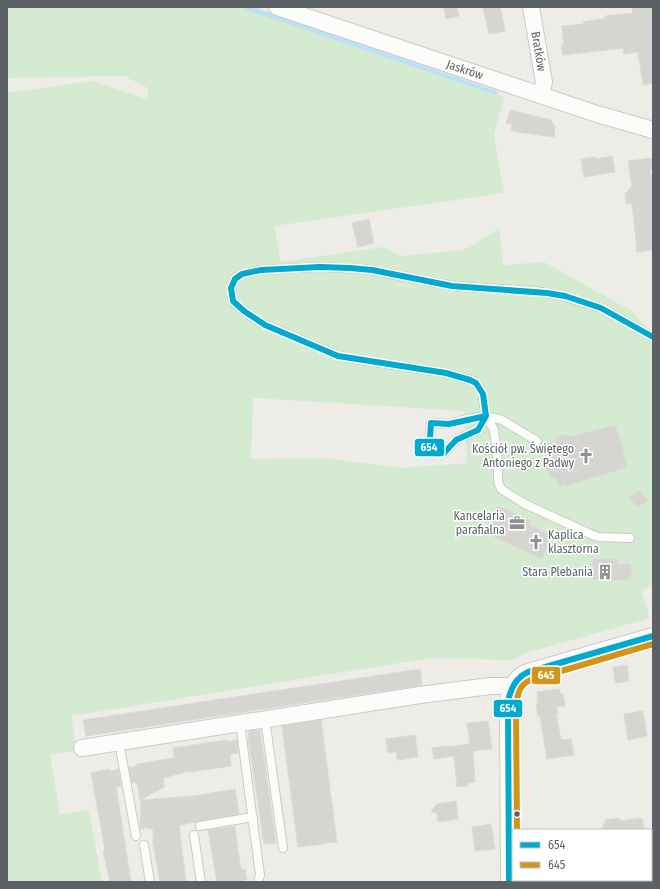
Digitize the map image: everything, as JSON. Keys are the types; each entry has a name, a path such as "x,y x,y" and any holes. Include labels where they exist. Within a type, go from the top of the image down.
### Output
{"street":[{"name":"Jaskrów","path":"277,7 541,96 653,130"},
{"name":"Bratków","path":"531,7 544,82 541,96"},
{"path":"509,882 508,702 511,686 518,678 528,672 653,636"},
{"path":"82,748 464,689 490,686 511,686"}],"lane":[{"path":"630,538 598,537 525,504 501,489 498,482 498,462 494,430 486,416 483,394 479,386 474,381 446,373 354,359 334,354 262,324 239,308 233,301 231,292 233,282 242,274 252,271 312,267 341,267 372,270 452,286 547,293 565,296 601,308 653,337"},
{"path":"486,416 478,430 456,440 444,453 439,455 429,454 431,423 449,424 486,416 502,420 537,441"},
{"path":"265,719 283,848"},
{"path":"240,723 260,875 258,882"},
{"path":"119,742 136,836"},
{"path":"200,826 253,818"},
{"path":"194,835 201,882"},
{"path":"144,845 150,882"}],"green space":[{"path":"7,7 255,7 496,93 504,98 494,135 504,193 274,226 281,262 383,247 400,256 464,250 499,229 503,265 544,262 632,311 653,335 653,584 641,591 650,618 526,653 512,660 430,658 71,716 77,750 50,755 60,814 89,810 102,882 7,882 7,93 93,81 147,99 148,88 124,76 7,78","holes":["253,398 464,411 467,463 402,468 322,458 251,459","614,425 623,448 623,452 589,479 559,487 556,478 549,475 545,469 545,462 549,455 545,445 555,442 561,436 570,438"]}],"building":[{"path":"444,7 457,7 459,16 446,19"},
{"path":"483,7 500,7 505,31 489,34"},
{"path":"632,7 653,7 653,83 643,85 638,52 624,54 623,48 563,55 561,45 564,45 562,26 584,24 583,22 606,18 605,16 633,13"},
{"path":"510,110 551,120 555,127 554,137 511,131 512,124 506,123"},
{"path":"612,156 615,172 584,177 581,159 595,157 595,159"},
{"path":"653,158 653,170 650,170 653,185 653,250 637,252 632,203 626,204 625,194 632,186 628,161"},
{"path":"369,219 374,243 358,247 352,223"},
{"name":"Kościół pw. Świętego Antoniego z Padwy","path":"615,425 624,451 627,467 567,486 566,484 559,487 556,479 550,476 545,468 545,461 548,454 545,445 554,442 556,438 561,435 570,437"},
{"path":"640,491 648,501 637,507 629,497"},
{"path":"497,506 526,518 525,519 531,521 530,525 552,536 542,559 486,533"},
{"name":"Stara Plebania","path":"593,559 618,559 618,564 631,564 631,576 627,580 593,579"},
{"path":"627,665 629,681 615,683 613,667"},
{"path":"420,669 422,685 86,736 83,720"},
{"path":"560,689 560,694 563,694 565,706 557,707 558,714 556,714 561,740 571,739 574,755 547,759 540,716 538,717 536,703 538,703 537,692"},
{"path":"643,711 647,736 628,740 624,714"},
{"path":"321,720 337,842 298,847 282,726"},
{"path":"488,721 492,749 473,751 475,782 468,783 468,786 457,787 454,756 434,759 432,748 470,744 467,723"},
{"path":"260,730 276,843 268,844 264,844 248,739 249,731"},
{"path":"415,735 418,757 397,760 396,752 388,753 386,739"},
{"path":"227,740 228,742 237,740 238,753 230,754 231,766 190,771 163,778 164,787 140,800 137,783 132,783 129,768 137,766 137,764 174,758 173,748"},
{"path":"109,769 110,771 118,769 121,786 116,787 131,882 110,882 103,851 105,850 91,773"},
{"path":"235,789 239,814 179,825 186,882 160,882 153,843 153,828 149,829 148,827 140,829 141,800 193,796"},
{"path":"456,801 458,819 438,822 437,814 431,811 437,804"},
{"path":"620,818 620,821 642,818 644,829 604,829 603,824 605,824 605,820"},
{"path":"491,824 495,849 475,851 472,827"},
{"path":"235,826 241,870 245,869 247,880 244,880 244,882 217,882 208,830"}],"waterway":[{"path":"245,7 496,93"}],"transit line":[{"name":"654","path":"486,416 483,394 476,383 470,380 446,373 338,356 265,325 244,311 233,301 231,288 235,279 242,274 261,270 320,267 350,268 372,270 452,286 547,293 565,296 601,308 653,337"},
{"name":"654","path":"486,416 478,430 456,440 444,453 439,455 429,454 431,423 449,424 486,416"},
{"name":"654","path":"509,882 508,703 514,684 523,674 528,672 653,636"},
{"name":"645","path":"517,829 516,704 522,686 531,680 653,644"}],"place":[{"name":"Kościół pw. Świętego Antoniego z Padwy","path":"586,456"},
{"name":"Kancelaria parafialna","path":"517,523"},
{"name":"Kaplica klasztorna","path":"536,542"},
{"name":"Stara Plebania","path":"605,572"}]}
